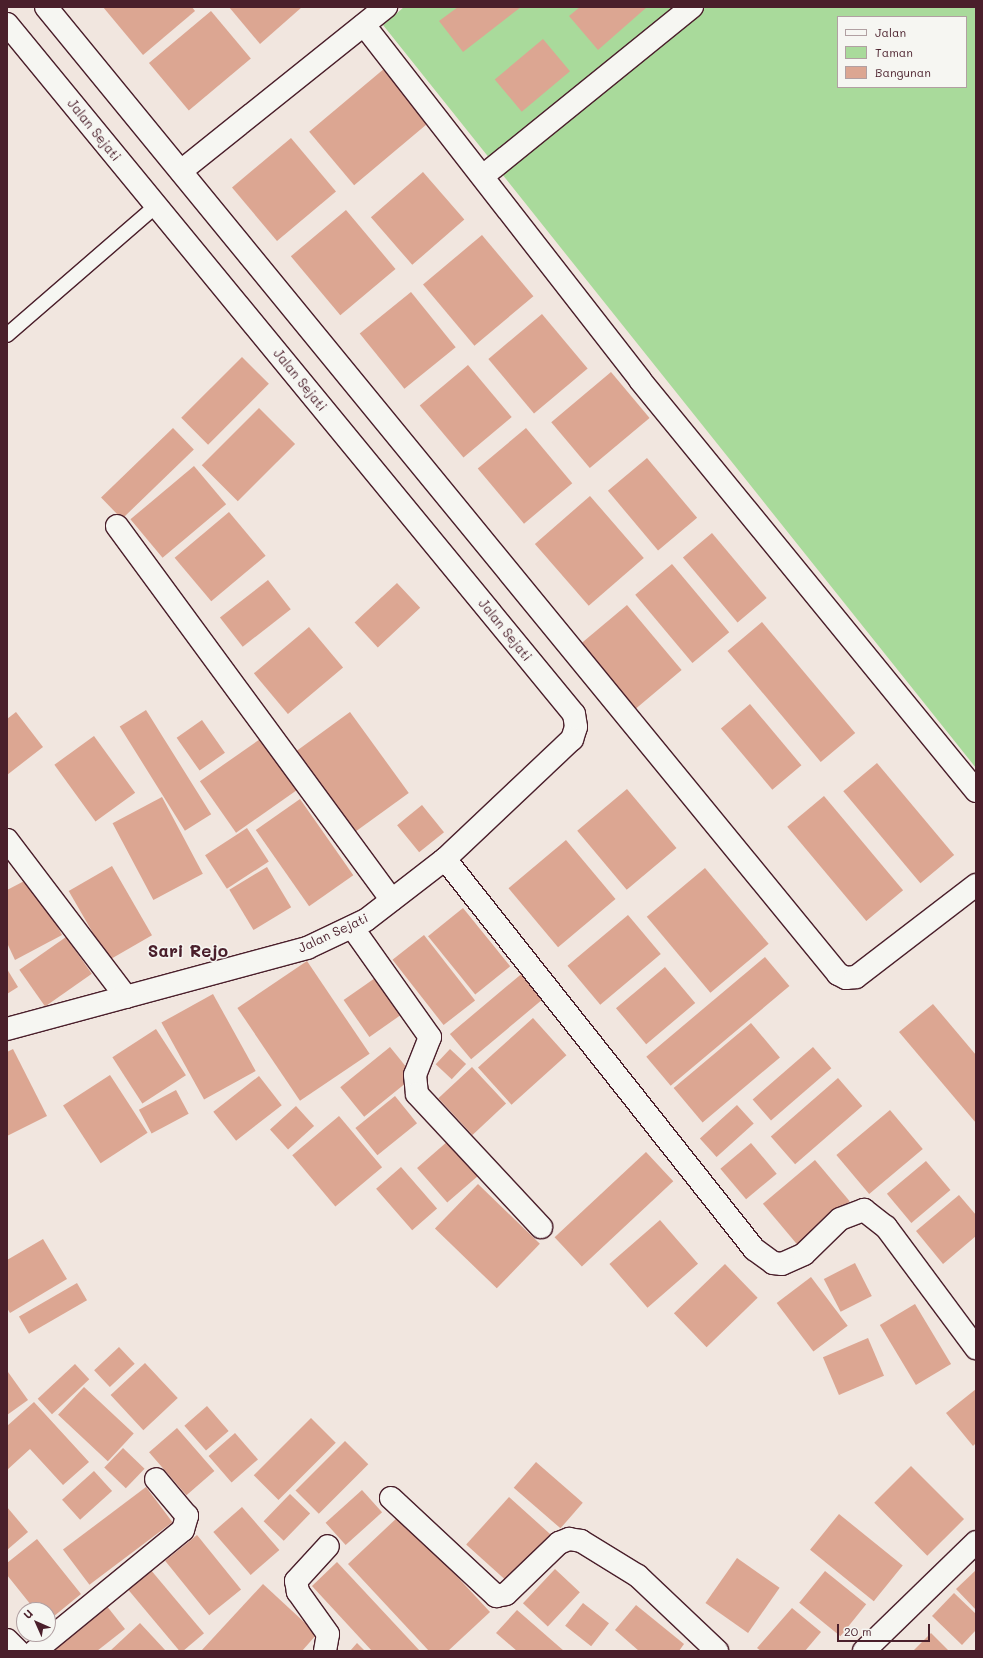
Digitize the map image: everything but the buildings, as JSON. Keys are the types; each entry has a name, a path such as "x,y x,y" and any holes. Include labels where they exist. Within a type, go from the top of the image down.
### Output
{"street":[{"path":"46,7 838,974 846,978 856,977 976,885"},
{"path":"181,171 386,7"},
{"path":"483,176 692,7"},
{"name":"Jalan Sejati","path":"7,24 574,714 572,739 445,859 392,900 352,927 307,948 7,1029"},
{"path":"364,25 483,176 640,380 976,791"},
{"path":"117,526 392,900"},
{"path":"7,840 126,997"},
{"path":"445,859 754,1249 773,1263 787,1262 804,1254 840,1219 864,1210 886,1227 976,1348"},
{"path":"352,927 430,1037 415,1075 417,1094 541,1227"},
{"path":"36,1651 183,1530 187,1516 156,1479"},
{"path":"392,1498 496,1596 506,1594 560,1543 569,1538 581,1541 638,1576 717,1651"},
{"path":"864,1651 976,1542"},
{"path":"325,1651 328,1634 298,1592 296,1581 328,1546"},
{"path":"7,1640 18,1651"}],"lane":[{"path":"7,335 156,206"}],"green space":[{"path":"404,7 976,7 976,768 383,25"}],"district":[{"name":"Sari Rejo","path":"188,951"}]}
